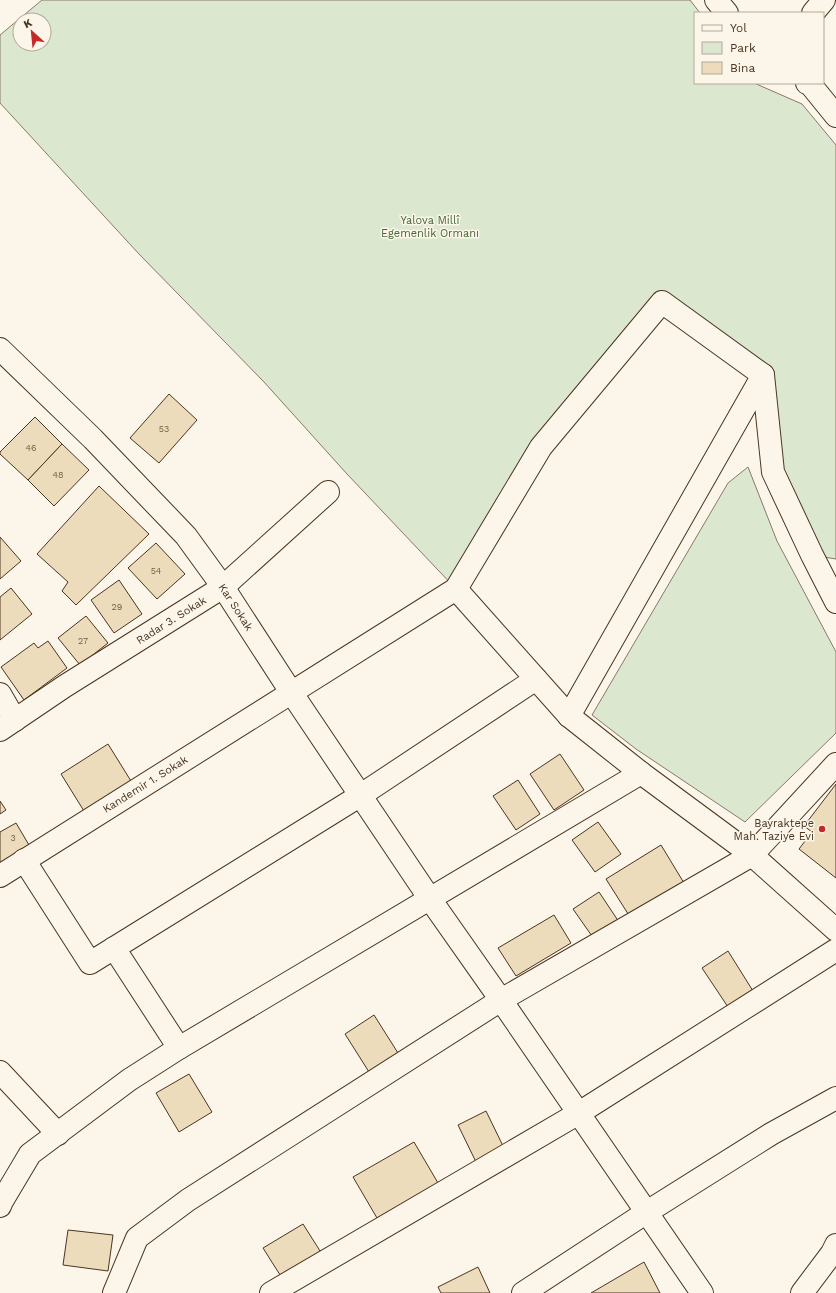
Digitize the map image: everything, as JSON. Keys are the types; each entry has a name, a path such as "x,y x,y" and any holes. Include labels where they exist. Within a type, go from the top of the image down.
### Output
{"street":[{"path":"716,0 726,12"},
{"path":"814,12 824,0"},
{"path":"810,84 836,116"},
{"path":"836,602 773,472 763,375 662,302 541,447 456,589 569,716 641,773 752,855 836,930"},
{"name":"Kar Sokak","path":"0,349 93,439 186,536 223,587 291,692 430,899 702,1293"},
{"path":"569,716 763,375"},
{"name":"Radar 3. Sokak","path":"8,725 65,686 223,587 328,492"},
{"name":"Kandemir 1. Sokak","path":"0,876 456,589"},
{"path":"24,860 90,963 361,795 536,679"},
{"path":"0,694 8,725"},
{"path":"114,1293 137,1238 188,1200 501,1000 752,855 836,764"},
{"path":"0,1206 2,1200 30,1154 129,1080 179,1048 641,773"},
{"path":"114,948 179,1048"},
{"path":"271,1293 578,1113 836,950"},
{"path":"0,1072 58,1134"},
{"path":"523,1293 647,1212 771,1134 836,1098"},
{"path":"802,1293 832,1253 836,1245"}],"green space":[{"name":"Yalova Millî Egemenlik Ormanı","path":"42,0 690,0 699,12 694,12 694,84 756,84 802,104 836,145 836,559 812,555 773,472 763,375 662,302 541,447 456,589 347,474 264,382 139,254 0,103 0,35 12,25 12,52 52,52 52,12 28,12"},
{"path":"748,467 777,541 836,652 836,733 745,822 636,749 592,715 728,483"}],"building":[{"path":"169,394 197,420 159,463 130,438"},
{"path":"35,417 62,444 28,480 0,454 0,452"},
{"path":"62,444 89,470 54,506 28,480"},
{"path":"99,486 149,534 76,605 62,591 68,582 37,554"},
{"path":"0,537 21,561 0,579"},
{"path":"156,543 185,574 157,599 128,568"},
{"path":"119,580 142,614 114,633 91,600"},
{"path":"11,588 32,614 0,640 0,597"},
{"path":"86,616 108,643 80,665 58,638"},
{"path":"48,641 67,668 24,700 1,667 34,643 38,648"},
{"path":"108,744 131,781 84,811 61,774"},
{"path":"560,754 584,790 554,810 530,774"},
{"path":"518,780 540,814 516,830 493,796"},
{"name":"Bayraktepe Mah. Taziye Evi","path":"836,784 836,878 799,849 812,832 804,826"},
{"path":"0,801 6,810 0,814"},
{"path":"598,822 621,854 595,872 572,840"},
{"path":"16,823 29,845 0,863 0,832"},
{"path":"661,845 684,883 630,917 606,879"},
{"path":"599,892 619,922 594,939 573,909"},
{"path":"554,915 571,943 516,976 498,948"},
{"path":"728,951 753,991 728,1007 702,968"},
{"path":"374,1015 398,1053 369,1072 345,1034"},
{"path":"189,1074 212,1112 179,1132 156,1093"},
{"path":"486,1111 504,1148 476,1162 458,1125"},
{"path":"414,1142 438,1183 377,1218 353,1177"},
{"path":"303,1224 322,1254 282,1278 263,1248"},
{"path":"68,1230 113,1235 108,1271 63,1265"},
{"path":"644,1262 660,1293 591,1293"},
{"path":"478,1267 490,1293 441,1293 438,1287"}],"place":[{"name":"Bayraktepe Mah. Taziye Evi","path":"822,829"}]}
